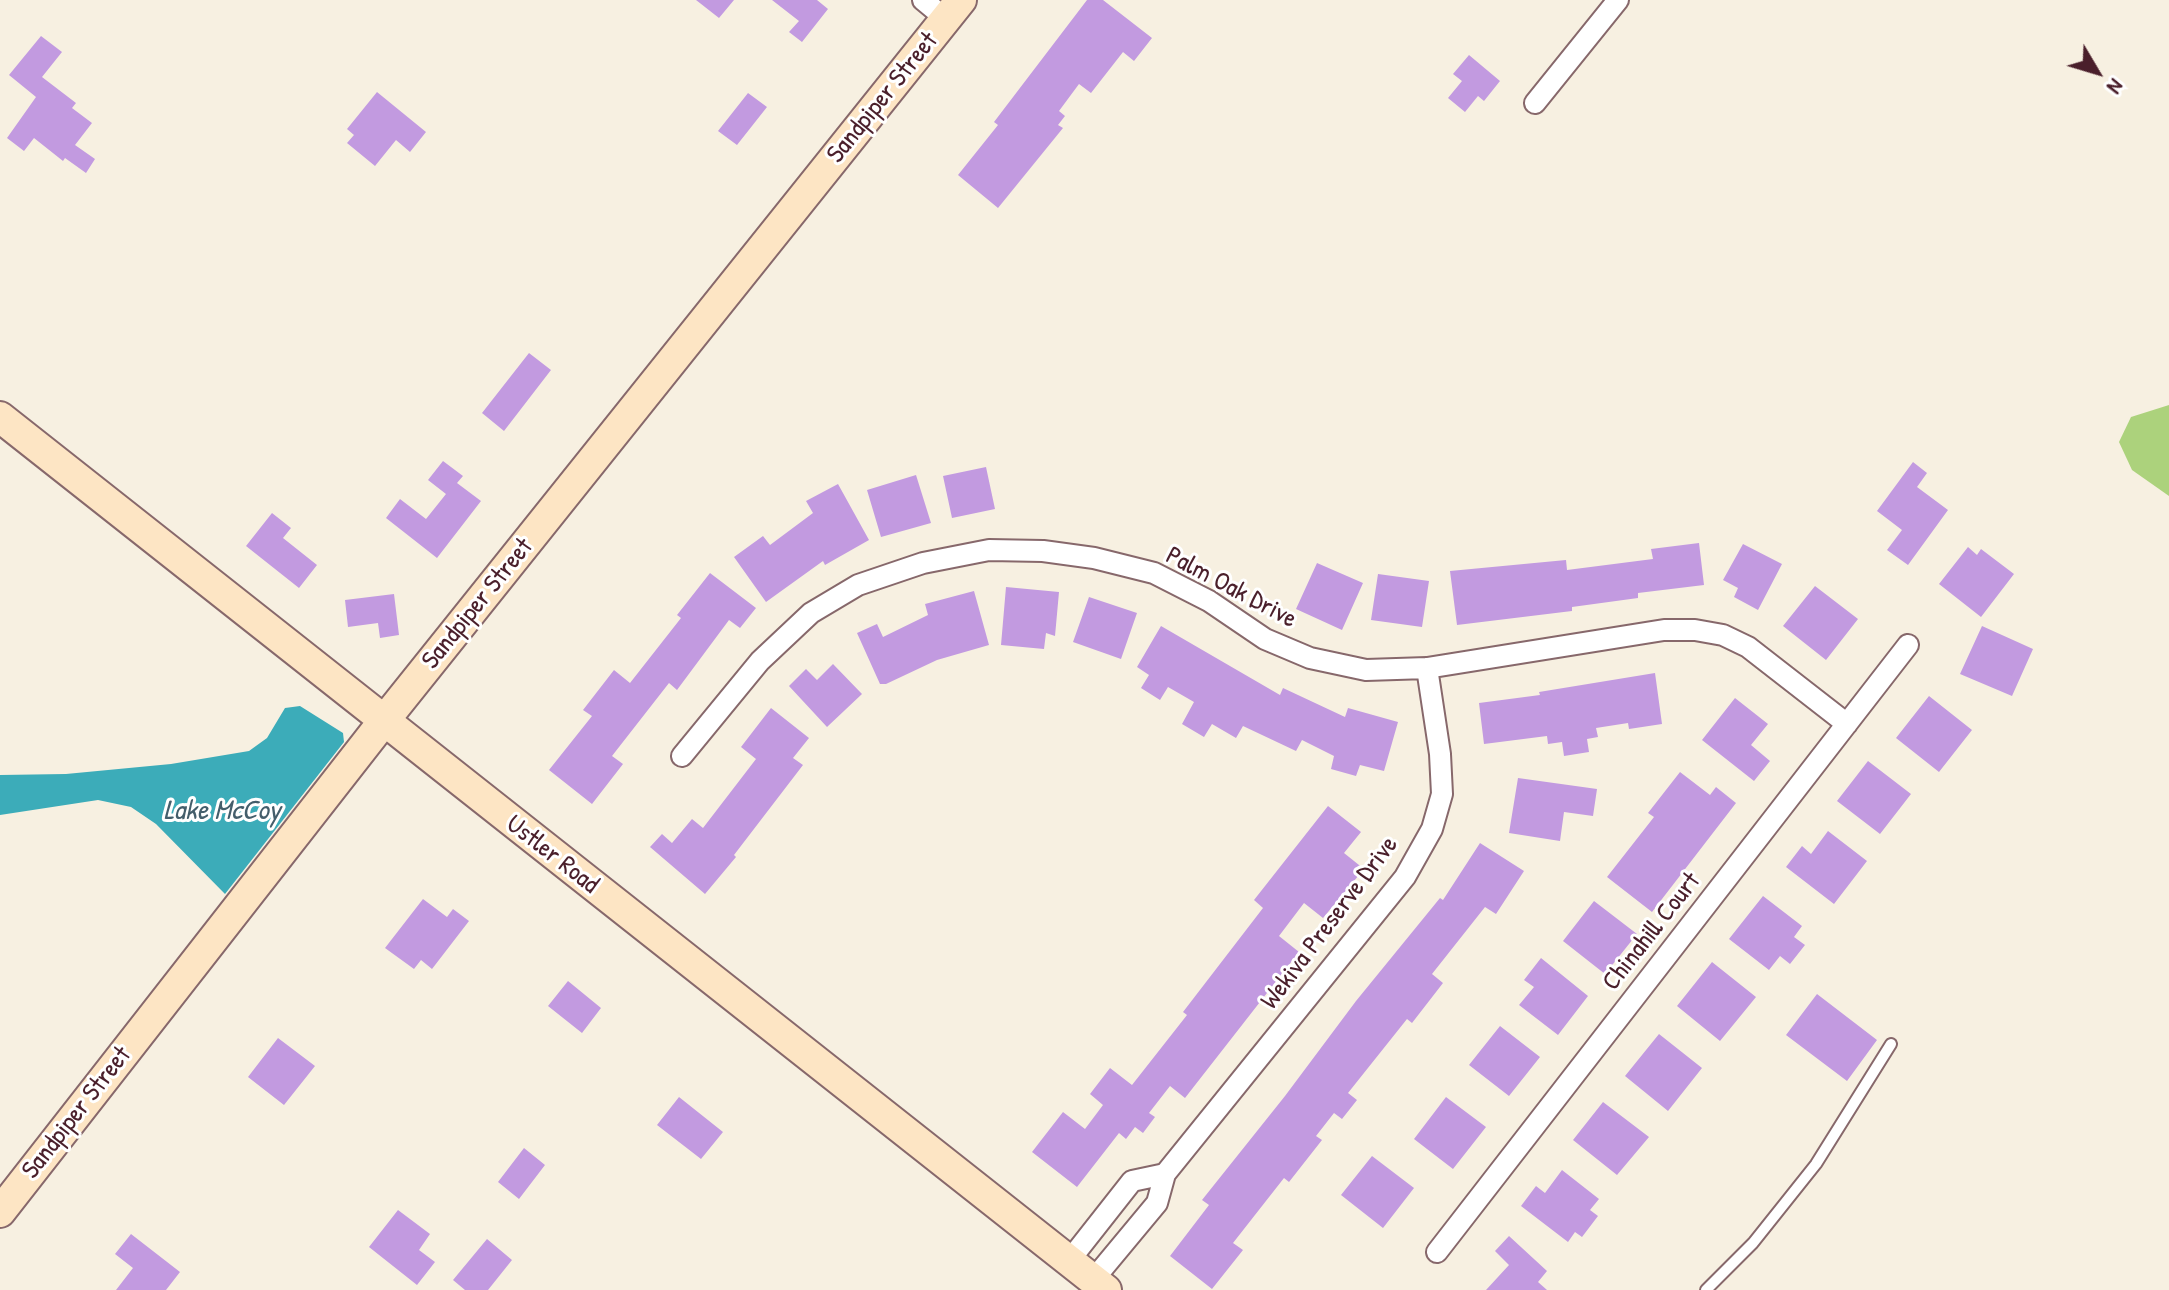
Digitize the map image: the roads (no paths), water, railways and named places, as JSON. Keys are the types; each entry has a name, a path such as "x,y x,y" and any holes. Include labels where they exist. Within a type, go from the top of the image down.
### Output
{"street":[{"path":"923,0 954,10"},
{"path":"1535,103 1618,0"},
{"name":"Sandpiper Street","path":"0,1212 383,722 954,10"},
{"name":"Ustler Road","path":"0,417 1099,1285"},
{"name":"Palm Oak Drive","path":"682,756 760,661 811,613 858,585 923,563 989,550 1056,552 1154,573 1209,601 1265,639 1310,658 1366,670 1427,668 1664,630 1695,630 1723,635 1748,647 1847,724"},
{"name":"Chinahill Court","path":"1437,1252 1908,645"},
{"name":"Wekiva Preserve Drive","path":"1099,1285 1135,1229 1157,1203 1165,1174 1405,877 1432,829 1442,794 1440,754 1427,668"},
{"path":"1069,1261 1132,1181 1165,1174"},
{"path":"1110,1209 1135,1229"}],"lane":[{"path":"1706,1290 1753,1243 1816,1164 1891,1044"}],"water":[{"name":"Lake McCoy","path":"300,706 343,733 344,742 225,894 156,824 131,807 98,800 0,815 0,775 66,774 171,764 249,751 267,738 285,708"}]}
